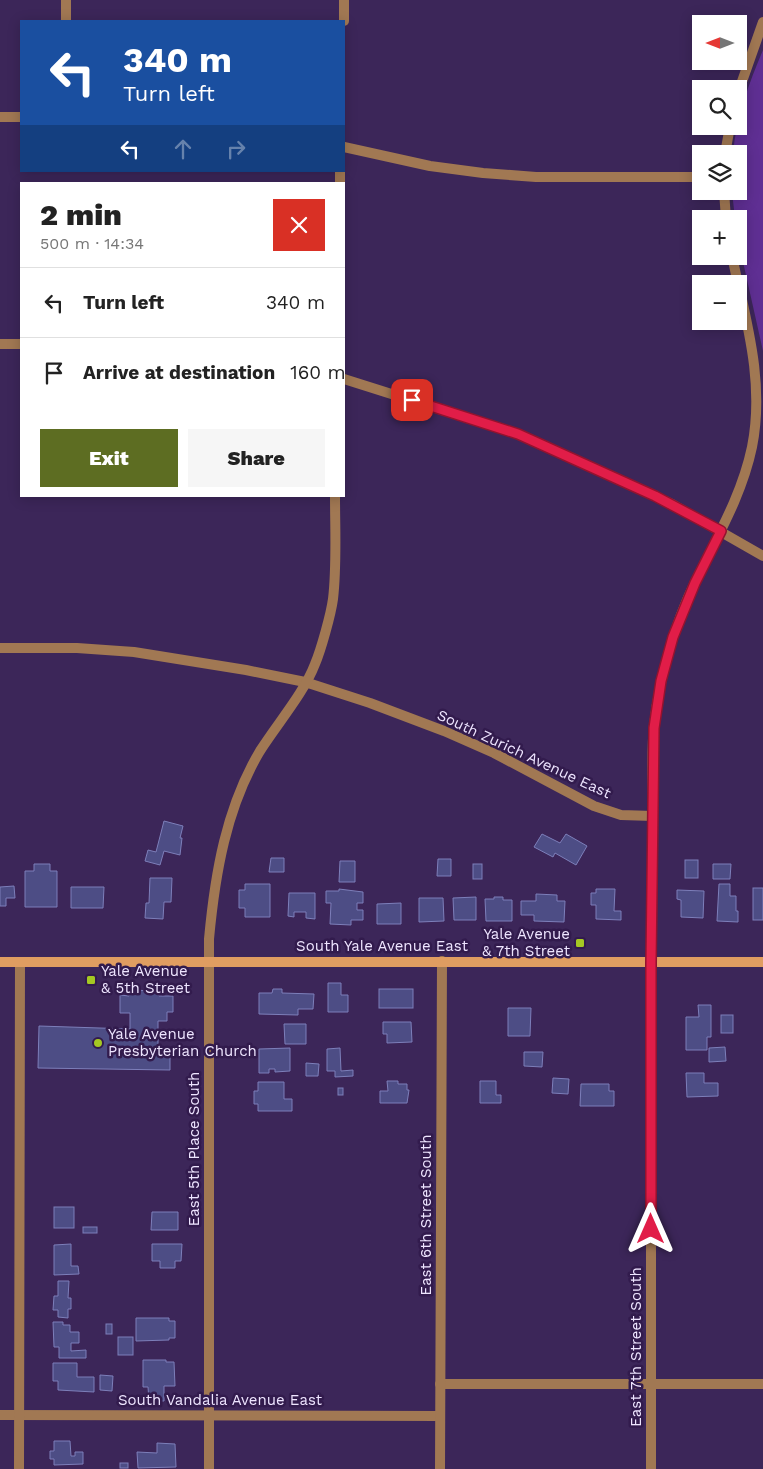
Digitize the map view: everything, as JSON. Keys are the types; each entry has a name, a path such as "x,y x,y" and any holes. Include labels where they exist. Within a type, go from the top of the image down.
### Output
{"main road":[{"name":"South Yale Avenue East","path":"0,962 763,962"}],"street":[{"path":"66,0 66,20"},
{"path":"344,0 344,20"},
{"path":"743,80 763,22"},
{"path":"0,117 20,117"},
{"path":"345,147 430,166 536,177 692,177"},
{"name":"East 7th Street South","path":"652,1469 651,963 654,728 666,659 673,637 695,583 737,496 746,471 756,412 756,378 747,323"},
{"path":"0,344 20,344"},
{"path":"345,379 518,434 655,496 763,556"},
{"name":"East 5th Place South","path":"209,1469 209,939 213,895 227,829 243,784 260,752 315,664 333,600 335,497"},
{"name":"South Zurich Avenue East","path":"0,648 76,648 134,652 212,664 305,682 444,730 494,753 594,806 621,815 653,816"},
{"name":"East 6th Street South","path":"440,1469 442,961"},
{"path":"19,1469 20,962"},
{"path":"440,1384 763,1384"},
{"name":"South Vandalia Avenue East","path":"0,1416 440,1416"}],"shaded area":[{"path":"763,50 763,351 744,265 747,265 747,210 734,210 733,200 747,200 747,145 734,145 736,135 747,135 748,88"}],"building":[{"path":"164,821 183,826 180,838 182,838 180,855 164,851 160,865 145,861 148,850 156,852"},
{"path":"542,834 560,843 566,834 587,846 576,865 555,853 553,857 534,847"},
{"path":"271,858 284,858 284,872 269,872"},
{"path":"438,859 451,859 451,876 437,876"},
{"path":"685,860 698,860 698,878 685,878"},
{"path":"340,861 355,861 355,882 339,882"},
{"path":"34,864 50,864 50,871 57,871 57,907 25,907 25,871 34,871"},
{"path":"473,864 482,864 482,879 473,879"},
{"path":"713,864 731,864 730,879 713,879"},
{"path":"150,878 172,878 171,902 164,902 163,919 145,918 146,903 149,903"},
{"path":"245,884 270,884 270,917 245,917 245,908 239,908 239,890 245,890"},
{"path":"719,884 730,884 730,896 736,896 738,922 717,921"},
{"path":"14,886 15,898 6,898 6,906 0,906 0,887"},
{"path":"71,887 104,887 103,908 71,908"},
{"path":"753,888 763,888 763,920 753,920"},
{"path":"339,889 363,892 363,903 357,903 357,910 363,910 363,920 351,920 351,925 330,924 331,903 326,903 326,891 339,891"},
{"path":"596,889 615,889 614,911 621,911 621,920 596,919 596,905 591,905 591,893 596,893"},
{"path":"677,890 704,891 703,918 681,917 681,900 677,899"},
{"path":"289,893 315,893 315,919 306,918 306,912 294,912 294,917 288,916"},
{"path":"536,894 557,895 557,901 565,901 564,922 534,921 534,915 521,915 521,901 536,901"},
{"path":"476,897 476,920 454,920 453,898"},
{"path":"494,897 512,900 512,921 486,921 485,899 494,899"},
{"path":"419,898 443,898 444,921 419,922"},
{"path":"401,903 401,924 377,924 377,904"},
{"path":"328,983 341,983 341,995 348,995 348,1012 328,1012"},
{"path":"273,989 282,989 282,993 314,994 313,1009 298,1009 298,1015 259,1014 259,993 272,993"},
{"path":"379,989 413,989 413,1008 379,1008"},
{"name":"Yale Avenue Presbyterian Church","path":"129,990 159,991 159,996 173,996 173,1012 167,1012 167,1021 158,1021 158,1057 170,1057 170,1070 38,1068 39,1026 130,1029 130,1013 120,1013 120,995 129,996"},
{"path":"698,1005 711,1005 711,1037 707,1037 707,1050 686,1050 686,1017 699,1017"},
{"path":"508,1008 531,1008 530,1036 508,1036"},
{"path":"721,1015 733,1015 733,1033 721,1033"},
{"path":"383,1022 411,1022 412,1042 387,1043 387,1034 383,1034"},
{"path":"284,1024 306,1024 306,1044 285,1044"},
{"path":"725,1047 726,1061 709,1062 709,1048"},
{"path":"290,1048 290,1071 275,1072 275,1069 269,1069 269,1073 259,1073 259,1049"},
{"path":"340,1048 341,1071 353,1070 353,1076 335,1077 335,1071 327,1071 327,1049"},
{"path":"524,1052 543,1052 542,1067 524,1066"},
{"path":"306,1063 319,1064 318,1076 306,1076"},
{"path":"686,1073 704,1073 704,1083 718,1083 718,1096 687,1097"},
{"path":"553,1078 569,1079 568,1094 552,1093"},
{"path":"387,1081 398,1081 398,1084 407,1084 407,1090 409,1090 407,1103 380,1103 380,1091 388,1091"},
{"path":"480,1081 496,1081 496,1095 501,1095 501,1103 480,1103"},
{"path":"258,1082 284,1082 284,1099 292,1099 292,1111 258,1111 258,1104 254,1104 254,1091 258,1091"},
{"path":"581,1084 609,1084 609,1091 614,1091 614,1106 580,1106"},
{"path":"338,1088 343,1088 343,1095 338,1095"},
{"path":"54,1207 74,1207 74,1228 54,1228"},
{"path":"152,1212 178,1212 178,1230 151,1230"},
{"path":"83,1227 97,1227 97,1233 83,1233"},
{"path":"71,1244 71,1266 78,1266 79,1274 54,1275 54,1245"},
{"path":"152,1244 182,1244 181,1261 175,1261 175,1268 160,1268 160,1261 152,1261"},
{"path":"58,1281 69,1281 68,1298 71,1298 71,1309 68,1309 68,1318 58,1317 58,1310 53,1310 54,1296 58,1296"},
{"path":"136,1318 169,1318 169,1321 175,1321 175,1338 169,1338 169,1340 136,1341"},
{"path":"53,1322 63,1322 63,1325 70,1325 70,1332 79,1332 79,1343 71,1343 71,1351 86,1350 86,1358 59,1358 59,1347 54,1347"},
{"path":"106,1324 112,1324 112,1334 106,1334"},
{"path":"118,1337 133,1337 133,1355 118,1355"},
{"path":"143,1360 174,1362 175,1386 164,1386 164,1401 149,1401 148,1387 143,1387"},
{"path":"53,1363 77,1363 77,1377 94,1377 94,1392 58,1390 58,1381 53,1381"},
{"path":"100,1375 113,1376 112,1391 100,1390"},
{"path":"54,1441 70,1441 71,1456 75,1456 75,1452 83,1452 83,1464 54,1465 54,1459 50,1459 50,1451 54,1451"},
{"path":"157,1443 175,1444 176,1467 138,1468 137,1452 157,1453"},
{"path":"120,1463 128,1463 128,1468 120,1468"}],"place":[{"name":"Yale Avenue & 7th Street","path":"580,943"},
{"name":"Yale Avenue & 5th Street","path":"91,980"},
{"name":"Yale Avenue Presbyterian Church","path":"98,1043"}],"route":[{"path":"412,400 518,434 672,504 721,531 695,583 673,637 661,681 654,728 651,963 651,1229"}]}
